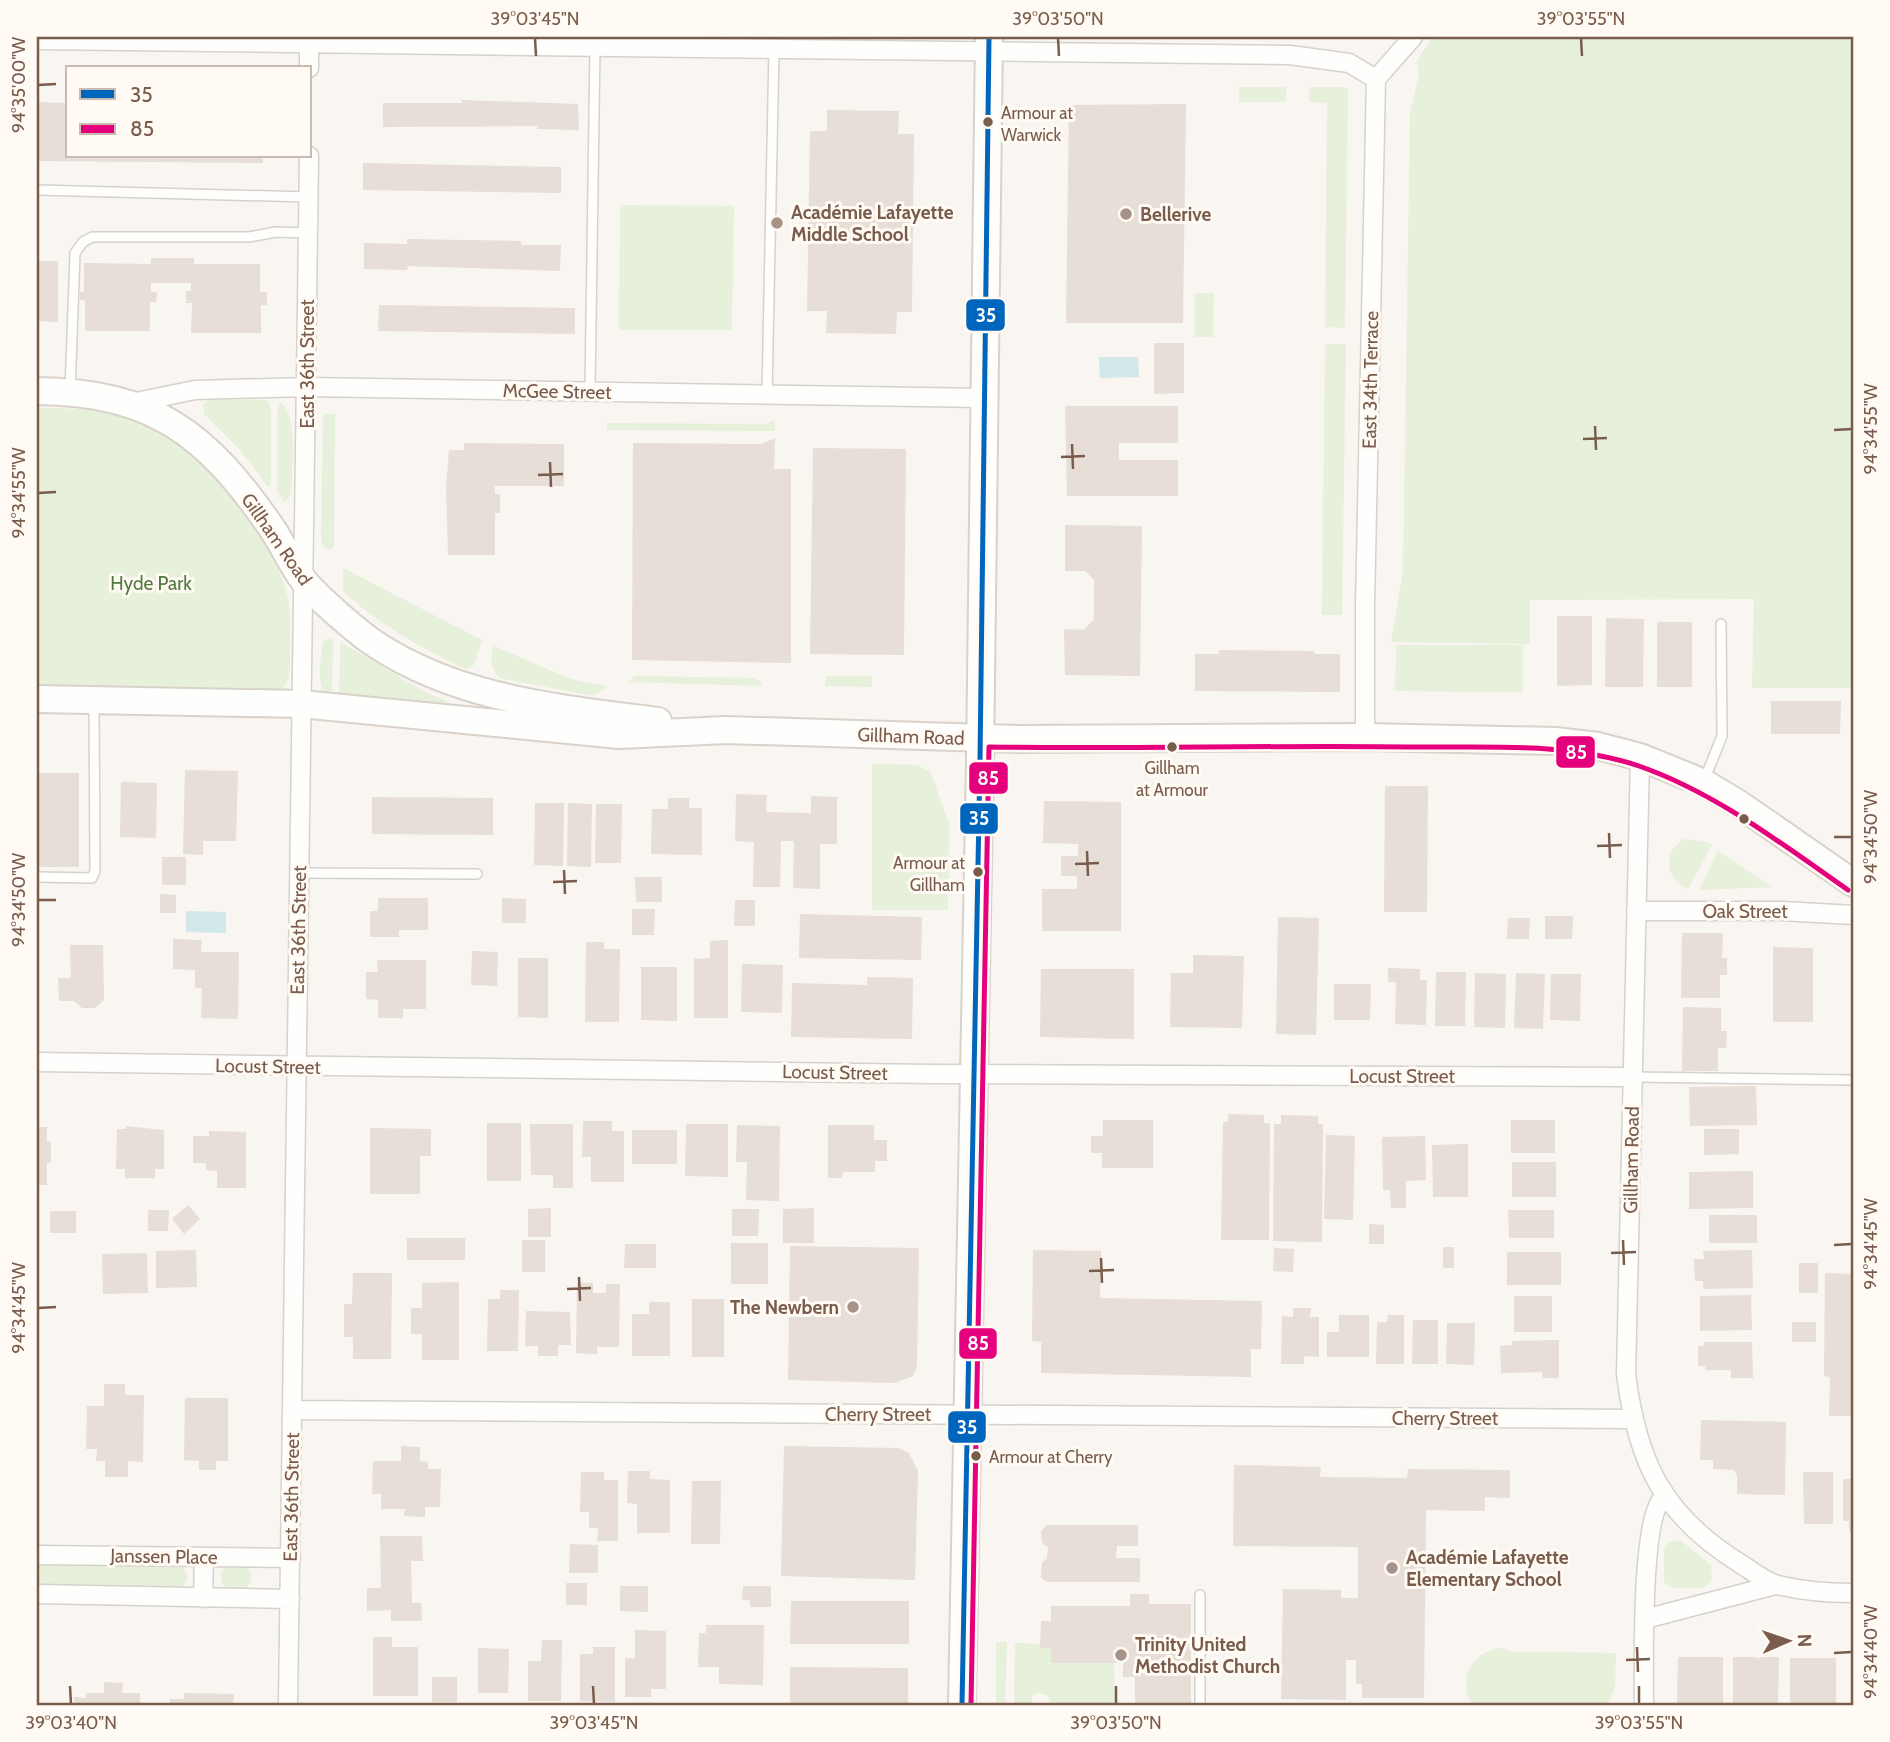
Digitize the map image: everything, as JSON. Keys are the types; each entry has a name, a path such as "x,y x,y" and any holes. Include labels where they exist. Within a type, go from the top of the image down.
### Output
{"main road":[{"path":"962,1705 980,738 989,44"},
{"name":"Gillham Road","path":"37,391 71,393 131,403 169,419 206,447 250,498 305,582 374,643 437,677 537,705 726,730"},
{"name":"Gillham Road","path":"37,699 301,704 619,735 726,730 980,738 1365,737 1555,741 1598,746 1640,757 1704,783 1853,883"}],"street":[{"path":"37,40 309,40 774,49 989,44 1290,55 1349,63 1376,79 1413,37"},
{"path":"309,40 309,66"},
{"name":"East 34th Terrace","path":"1365,737 1365,606 1376,79"},
{"name":"East 36th Street","path":"288,1705 309,158"},
{"name":"McGee Street","path":"131,403 195,390 307,387 985,398"},
{"name":"Gillham Road","path":"1640,757 1626,1374 1632,1419 1643,1456 1665,1496 1707,1544 1775,1585"},
{"name":"Oak Street","path":"1636,911 1782,911 1853,915"},
{"name":"Locust Street","path":"37,1062 973,1074 1633,1077"},
{"name":"Cherry Street","path":"292,1410 1632,1419"},
{"path":"1644,1705 1649,1532 1659,1500 1665,1496"},
{"name":"Janssen Place","path":"37,1555 291,1558"},
{"path":"202,1598 204,1557"},
{"name":"Gillham Road","path":"1645,1619 1775,1585 1853,1593"},
{"path":"37,1594 290,1599"}],"lane":[{"path":"590,391 595,47"},
{"path":"767,394 774,49"},
{"path":"37,190 308,197"},
{"path":"71,393 75,253 83,242 92,237 249,237 276,232 308,233"},
{"path":"1704,783 1721,736 1721,624"},
{"path":"37,877 92,878 95,871 94,700"},
{"path":"299,873 477,874"},
{"path":"1633,1077 1853,1080"},
{"path":"1200,1595 1200,1705"}],"green space":[{"path":"1432,37 1853,37 1853,688 1752,688 1754,599 1530,600 1530,644 1391,642 1403,571 1410,114 1419,73 1417,61"},
{"path":"1239,87 1286,87 1286,102 1239,102"},
{"path":"1309,87 1343,87 1348,90 1345,328 1325,327 1327,103 1309,102"},
{"path":"620,205 734,206 732,330 619,330"},
{"path":"1195,293 1214,293 1213,337 1195,337"},
{"path":"1325,344 1346,344 1342,615 1322,615"},
{"path":"210,399 267,400 271,409 271,485 268,487 240,450 204,414 203,404"},
{"path":"280,402 290,419 293,445 291,495 284,502 277,490 277,414"},
{"name":"Hyde Park","path":"37,408 103,411 150,425 182,446 218,482 252,525 278,568 285,587 290,610 290,662 288,679 282,689 277,693 37,694"},
{"path":"323,414 335,414 334,547 330,550 323,546 321,539"},
{"path":"775,420 775,431 607,430 607,423 764,424"},
{"path":"343,568 482,640 474,665 466,669 449,661 371,615 343,591"},
{"path":"333,638 332,699 323,689 320,667 324,640"},
{"path":"340,642 423,691 447,701 445,708 339,700"},
{"path":"1396,645 1523,645 1523,692 1395,691"},
{"path":"493,646 571,679 608,687 593,696 499,678 491,665"},
{"path":"635,676 753,678 760,681 762,686 629,682"},
{"path":"826,676 872,676 872,687 825,686"},
{"path":"872,764 918,765 931,773 949,824 948,910 872,910"},
{"path":"1683,839 1712,845 1688,889 1677,882 1671,874 1669,864 1671,851"},
{"path":"1718,851 1772,887 1699,890"},
{"path":"1680,1540 1711,1565 1712,1579 1703,1588 1672,1588 1664,1582 1664,1548 1670,1542"},
{"path":"37,1562 183,1565 188,1579 181,1589 37,1588"},
{"path":"236,1562 247,1566 251,1577 247,1588 236,1592 225,1588 221,1577 225,1566"},
{"path":"996,1642 1007,1642 1005,1705 996,1705"},
{"path":"1015,1643 1041,1644 1051,1648 1051,1663 1114,1663 1115,1705 1052,1705 1047,1695 1037,1693 1032,1696 1033,1705 1014,1705"},
{"path":"1503,1648 1512,1652 1616,1653 1615,1687 1608,1705 1471,1705 1466,1685 1470,1667 1483,1654"}],"water":[{"path":"1099,357 1138,357 1139,377 1100,378"},
{"path":"186,911 226,912 226,933 186,932"}],"building":[{"path":"462,100 578,104 579,130 537,129 537,126 383,127 383,103 462,103"},
{"path":"37,102 66,103 66,158 263,158 263,163 37,161"},
{"name":"Bellerive","path":"1186,104 1183,323 1066,323 1069,105"},
{"path":"827,110 899,111 898,134 914,134 912,312 897,312 896,334 826,333 827,311 807,311 810,131 827,131"},
{"path":"363,163 561,167 561,193 363,190"},
{"path":"407,239 521,241 521,245 561,245 560,271 407,266 408,270 364,269 364,243 407,244"},
{"path":"151,258 194,258 194,264 260,264 260,292 267,292 267,305 261,305 261,333 191,333 192,303 186,303 186,291 191,291 191,283 151,283 151,292 157,292 156,302 150,302 150,331 85,331 85,300 80,300 80,292 84,291 84,263 151,264"},
{"path":"37,261 58,261 58,322 37,321"},
{"path":"379,305 575,308 575,334 378,331"},
{"path":"1154,343 1184,343 1184,393 1154,394"},
{"path":"1065,406 1178,406 1178,443 1119,443 1119,460 1178,460 1178,496 1067,496"},
{"path":"775,438 774,469 791,469 791,663 632,660 633,443 761,444"},
{"path":"464,443 564,444 564,486 495,486 495,494 500,494 500,513 495,513 495,555 448,555 446,488 449,450 464,450"},
{"path":"813,448 906,449 904,655 810,654"},
{"path":"1065,525 1142,526 1140,676 1065,675 1064,629 1084,630 1094,619 1094,580 1085,571 1065,571"},
{"path":"1557,616 1592,616 1592,685 1557,686"},
{"path":"1606,618 1644,619 1643,687 1605,687"},
{"path":"1657,622 1692,622 1692,687 1657,687"},
{"path":"1219,650 1314,651 1314,654 1340,654 1340,692 1195,691 1195,654 1219,654"},
{"path":"1771,701 1841,701 1840,734 1771,734"},
{"path":"185,770 238,771 236,841 203,841 203,855 183,854"},
{"path":"37,773 79,773 79,867 37,867"},
{"path":"121,782 157,783 156,838 120,837"},
{"path":"1385,786 1428,786 1427,912 1384,912"},
{"path":"736,794 767,795 766,812 811,813 811,796 837,797 837,844 820,844 820,889 793,888 794,841 781,841 780,887 753,887 754,842 735,841"},
{"path":"372,797 493,798 493,835 372,834"},
{"path":"668,798 689,798 689,808 702,808 702,855 651,854 652,809 668,809"},
{"path":"1044,801 1121,802 1121,931 1042,931 1042,889 1077,889 1077,876 1061,876 1061,856 1078,856 1078,844 1043,843"},
{"path":"535,803 564,803 563,866 534,865"},
{"path":"568,803 592,804 591,867 567,866"},
{"path":"596,804 622,804 621,863 595,863"},
{"path":"162,857 186,857 186,885 162,885"},
{"path":"635,877 662,877 662,902 636,902"},
{"path":"160,894 176,895 176,913 160,913"},
{"path":"378,898 428,898 428,930 399,930 399,937 370,937 370,911 378,911"},
{"path":"502,898 526,899 526,923 502,923"},
{"path":"735,900 755,900 755,926 734,926"},
{"path":"632,909 655,909 654,935 632,935"},
{"path":"800,914 922,917 921,960 799,958"},
{"path":"1545,916 1573,916 1572,939 1545,939"},
{"path":"1278,917 1319,918 1316,1035 1276,1034"},
{"path":"1508,918 1530,918 1529,939 1507,939"},
{"path":"1682,933 1723,933 1722,958 1727,958 1727,975 1720,975 1720,998 1681,998"},
{"path":"173,939 202,940 201,952 239,952 238,1019 201,1018 202,988 195,988 195,970 173,969"},
{"path":"728,940 728,1018 694,1018 694,959 710,958 710,941"},
{"path":"586,942 604,942 604,949 620,949 619,1022 585,1022"},
{"path":"70,945 103,945 104,1000 95,1008 82,1008 74,1001 59,1001 58,978 71,978"},
{"path":"1773,947 1813,948 1813,1022 1773,1022"},
{"path":"472,951 498,952 497,986 471,985"},
{"path":"1193,955 1244,956 1242,1028 1170,1027 1171,973 1193,973"},
{"path":"518,958 548,958 548,1018 518,1017"},
{"path":"377,960 426,960 426,1009 403,1009 403,1018 378,1018 378,1000 366,999 366,972 378,972"},
{"path":"742,964 783,965 782,1013 741,1012"},
{"path":"641,967 677,967 677,1021 641,1020"},
{"path":"1388,968 1420,969 1420,980 1427,980 1426,1025 1395,1024 1396,982 1388,982"},
{"path":"1041,969 1134,969 1134,1039 1040,1037"},
{"path":"1436,972 1466,972 1465,1026 1435,1026"},
{"path":"1475,973 1506,974 1505,1028 1474,1027"},
{"path":"1516,973 1545,974 1543,1029 1514,1028"},
{"path":"1551,974 1581,974 1580,1021 1550,1020"},
{"path":"867,977 913,978 912,1039 791,1037 792,983 867,985"},
{"path":"1334,984 1371,984 1370,1020 1334,1020"},
{"path":"1683,1007 1721,1008 1721,1031 1727,1031 1726,1048 1718,1048 1718,1071 1682,1071"},
{"path":"1756,1086 1757,1125 1690,1126 1689,1087"},
{"path":"1228,1114 1264,1115 1264,1123 1270,1123 1269,1240 1221,1240 1223,1122 1228,1122"},
{"path":"1281,1115 1318,1116 1318,1124 1323,1124 1322,1242 1273,1241 1274,1124 1281,1124"},
{"path":"1103,1120 1153,1120 1153,1168 1102,1168 1102,1153 1091,1153 1091,1136 1103,1136"},
{"path":"1511,1120 1555,1120 1555,1153 1511,1153"},
{"path":"583,1121 612,1121 612,1131 624,1131 624,1182 591,1182 591,1157 582,1157"},
{"path":"487,1123 521,1123 521,1181 487,1181"},
{"path":"530,1124 573,1124 573,1188 553,1188 553,1175 531,1175"},
{"path":"686,1124 728,1124 728,1177 685,1176"},
{"path":"737,1125 780,1126 779,1201 746,1200 747,1162 736,1162"},
{"path":"828,1125 874,1125 874,1140 887,1140 887,1161 875,1161 875,1172 843,1172 842,1178 828,1178"},
{"path":"126,1126 164,1130 164,1169 155,1169 155,1178 125,1178 125,1169 116,1169 117,1129 126,1129"},
{"path":"37,1127 47,1127 47,1142 51,1142 47,1185 37,1185"},
{"path":"370,1128 431,1129 431,1156 420,1156 420,1194 370,1194"},
{"path":"1704,1129 1739,1129 1739,1154 1704,1155"},
{"path":"632,1130 677,1130 677,1164 632,1164"},
{"path":"209,1131 246,1132 246,1188 217,1188 217,1171 206,1170 206,1163 193,1163 193,1136 209,1136"},
{"path":"1326,1135 1355,1136 1353,1220 1324,1219"},
{"path":"1425,1136 1426,1180 1406,1181 1406,1208 1391,1208 1390,1190 1383,1190 1382,1137"},
{"path":"1468,1144 1468,1197 1433,1197 1432,1145"},
{"path":"1512,1162 1556,1162 1556,1197 1512,1197"},
{"path":"1753,1171 1753,1208 1689,1209 1689,1172"},
{"path":"188,1205 200,1219 184,1234 172,1219"},
{"path":"551,1208 551,1237 528,1237 528,1209"},
{"path":"814,1208 814,1243 783,1243 783,1209"},
{"path":"732,1209 759,1209 758,1236 732,1236"},
{"path":"148,1210 169,1210 168,1231 148,1231"},
{"path":"1508,1210 1554,1210 1554,1238 1509,1238"},
{"path":"50,1211 76,1211 76,1233 50,1233"},
{"path":"1709,1215 1757,1215 1757,1243 1709,1243"},
{"path":"1369,1224 1384,1225 1384,1244 1369,1244"},
{"path":"407,1238 465,1238 465,1260 407,1260"},
{"path":"522,1240 545,1240 545,1272 522,1272"},
{"path":"731,1243 768,1243 768,1284 731,1284"},
{"path":"625,1244 656,1244 656,1268 624,1268"},
{"name":"The Newbern","path":"790,1246 919,1248 917,1366 913,1376 894,1383 788,1380"},
{"path":"1443,1247 1454,1247 1454,1268 1443,1268"},
{"path":"1274,1248 1294,1249 1293,1272 1273,1271"},
{"path":"196,1250 197,1287 156,1288 156,1251"},
{"path":"1033,1250 1101,1251 1100,1298 1262,1301 1261,1349 1251,1349 1251,1377 1041,1373 1041,1342 1032,1341"},
{"path":"1752,1250 1753,1288 1703,1289 1703,1281 1695,1281 1694,1259 1704,1259 1703,1251"},
{"path":"1507,1252 1561,1252 1561,1285 1507,1285"},
{"path":"147,1253 148,1293 103,1294 102,1254"},
{"path":"1799,1263 1818,1263 1818,1293 1799,1293"},
{"path":"353,1273 392,1273 391,1359 353,1359 353,1337 344,1337 344,1304 352,1304"},
{"path":"1825,1273 1853,1274 1853,1416 1829,1416 1830,1377 1824,1376"},
{"path":"459,1282 459,1360 422,1360 422,1334 411,1334 411,1308 422,1308 422,1283"},
{"path":"577,1283 593,1283 593,1293 606,1293 606,1284 620,1284 619,1347 597,1347 597,1354 576,1353"},
{"path":"500,1290 519,1290 518,1351 487,1351 488,1299 500,1299"},
{"path":"1751,1295 1752,1330 1700,1331 1700,1296"},
{"path":"1514,1296 1552,1296 1552,1332 1514,1332"},
{"path":"692,1299 724,1299 724,1357 692,1357"},
{"path":"649,1302 670,1302 670,1356 632,1356 632,1314 649,1314"},
{"path":"1293,1308 1311,1308 1310,1317 1319,1317 1319,1357 1304,1356 1304,1364 1281,1364 1282,1316 1293,1317"},
{"path":"526,1311 570,1312 571,1345 558,1345 558,1356 538,1356 538,1346 525,1346"},
{"path":"1339,1315 1369,1315 1369,1357 1327,1357 1327,1332 1339,1332"},
{"path":"1388,1315 1404,1315 1404,1364 1376,1364 1377,1322 1387,1322"},
{"path":"1413,1320 1438,1320 1438,1364 1412,1364"},
{"path":"1792,1322 1816,1322 1816,1342 1792,1342"},
{"path":"1447,1323 1475,1323 1474,1365 1446,1364"},
{"path":"1559,1340 1559,1378 1543,1378 1542,1372 1501,1373 1500,1346 1512,1345 1512,1341"},
{"path":"1704,1342 1752,1342 1753,1378 1731,1378 1731,1370 1705,1370 1705,1366 1698,1366 1698,1346 1704,1346"},
{"path":"104,1384 125,1384 125,1395 144,1395 143,1462 128,1461 128,1477 105,1477 105,1461 96,1461 97,1449 86,1449 87,1406 104,1406"},
{"path":"185,1398 228,1398 228,1461 216,1461 216,1470 199,1470 199,1461 184,1460"},
{"path":"1701,1420 1786,1422 1785,1495 1737,1494 1737,1476 1734,1470 1713,1469 1713,1460 1700,1460"},
{"path":"401,1446 420,1447 420,1461 428,1462 428,1469 441,1469 440,1507 425,1507 425,1517 404,1516 405,1509 381,1509 381,1494 372,1494 373,1461 401,1461"},
{"path":"784,1446 899,1448 909,1453 918,1471 915,1580 781,1576"},
{"name":"Académie Lafayette Elementary School","path":"1234,1465 1321,1467 1320,1477 1407,1478 1408,1469 1510,1470 1510,1498 1485,1497 1485,1511 1426,1510 1424,1698 1362,1698 1362,1684 1356,1684 1356,1660 1346,1660 1346,1700 1281,1699 1283,1589 1341,1590 1341,1598 1358,1598 1358,1547 1233,1546"},
{"path":"628,1471 650,1471 650,1479 670,1480 670,1533 637,1533 637,1504 627,1503"},
{"path":"581,1472 604,1472 604,1480 618,1480 618,1541 597,1541 598,1528 589,1528 589,1512 580,1512"},
{"path":"1803,1472 1833,1472 1833,1524 1804,1524"},
{"path":"1843,1479 1853,1479 1853,1531 1849,1531 1849,1521 1843,1521"},
{"path":"692,1481 721,1481 720,1544 691,1544"},
{"path":"1047,1525 1138,1525 1138,1546 1117,1546 1116,1558 1140,1558 1140,1582 1047,1582 1041,1578 1042,1563 1047,1558 1048,1547 1042,1543 1041,1531"},
{"path":"380,1536 422,1536 423,1561 411,1561 412,1603 421,1603 422,1621 391,1621 391,1610 367,1611 367,1588 381,1588"},
{"path":"570,1544 598,1545 598,1573 569,1573"},
{"path":"566,1583 587,1583 587,1605 566,1605"},
{"path":"620,1586 648,1586 648,1612 620,1611"},
{"path":"743,1586 771,1586 771,1607 750,1607 750,1600 742,1600"},
{"name":"Trinity United Methodist Church","path":"1130,1594 1149,1594 1149,1604 1191,1604 1191,1705 1135,1705 1135,1677 1123,1677 1123,1663 1051,1663 1051,1648 1040,1648 1041,1621 1051,1621 1051,1606 1130,1606"},
{"path":"791,1601 909,1601 909,1644 790,1644"},
{"path":"706,1625 764,1625 763,1685 719,1684 719,1667 698,1667 699,1633 706,1633"},
{"path":"635,1630 666,1631 666,1689 651,1689 651,1697 625,1697 625,1658 635,1658"},
{"path":"373,1637 392,1637 392,1647 418,1647 418,1696 373,1696"},
{"path":"542,1640 562,1640 561,1701 528,1701 528,1661 541,1661"},
{"path":"593,1647 615,1647 615,1702 580,1701 580,1654 593,1654"},
{"path":"478,1648 509,1649 508,1693 478,1693"},
{"path":"1678,1657 1723,1657 1723,1705 1677,1705"},
{"path":"1733,1657 1779,1657 1778,1705 1733,1705"},
{"path":"1790,1658 1836,1658 1836,1705 1790,1705"},
{"path":"790,1667 908,1668 908,1705 790,1705"},
{"path":"432,1677 457,1677 457,1702 432,1702"},
{"path":"104,1682 123,1683 122,1693 140,1693 140,1705 74,1705 74,1697 86,1698 86,1693 104,1693"},
{"path":"184,1693 234,1694 233,1705 170,1705 170,1699 184,1699"}],"transit line":[{"name":"35","path":"962,1705 980,761 989,37"},
{"name":"85","path":"971,1705 989,747 1502,747 1585,753 1639,766 1695,790 1748,821 1848,890"}],"place":[{"name":"Armour at Warwick","path":"988,122"},
{"name":"Bellerive","path":"1126,214"},
{"name":"Académie Lafayette Middle School","path":"777,223"},
{"name":"Gillham at Armour","path":"1172,747"},
{"name":"Armour at Gillham","path":"978,872"},
{"name":"The Newbern","path":"853,1307"},
{"name":"Armour at Cherry","path":"976,1456"},
{"name":"Académie Lafayette Elementary School","path":"1392,1568"},
{"name":"Trinity United Methodist Church","path":"1121,1655"}]}
